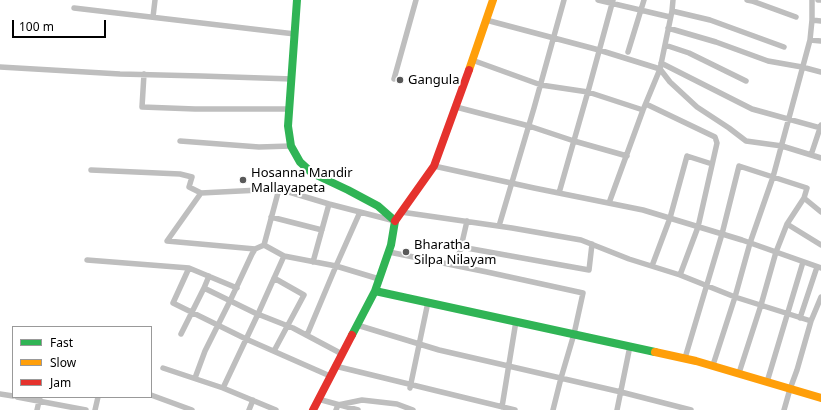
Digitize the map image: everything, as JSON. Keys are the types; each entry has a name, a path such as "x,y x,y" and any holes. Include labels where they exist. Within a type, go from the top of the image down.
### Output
{"main road":[{"path":"296,0 288,126 291,146 300,162 312,173 378,206 394,221"},
{"path":"313,410 375,291 391,245 394,221 434,166 493,0"},
{"path":"375,291 685,358 821,398"}],"street":[{"path":"153,17 155,0"},
{"path":"394,79 416,0"},
{"path":"499,226 541,85 564,0"},
{"path":"598,0 613,2 641,10 710,20 784,47"},
{"path":"628,52 644,0"},
{"path":"609,203 660,69 673,0"},
{"path":"747,0 796,17"},
{"path":"712,365 735,297 750,243 782,146 810,40 812,0"},
{"path":"559,193 613,2"},
{"path":"74,8 295,34"},
{"path":"486,20 599,50 660,69 670,82 698,107 746,141 782,146 821,158"},
{"path":"812,20 821,21"},
{"path":"668,28 716,42 768,61 821,72"},
{"path":"810,40 821,41"},
{"path":"665,45 689,53 746,80"},
{"path":"472,60 541,85 588,92 645,107 716,137 717,142 698,227 680,275"},
{"path":"661,63 752,109 821,127 811,155"},
{"path":"0,67 120,74 292,79"},
{"path":"144,74 142,107 195,109 290,109"},
{"path":"456,107 529,126 627,156"},
{"path":"180,141 259,147 291,146"},
{"path":"652,266 670,218 687,156 712,164"},
{"path":"434,166 512,184 643,210 750,243 819,268 800,318"},
{"path":"685,358 722,234 739,166 807,188 804,198 787,224 776,252 739,373"},
{"path":"91,170 180,174 192,177 189,187 201,193 279,189 328,204 394,221"},
{"path":"264,245 279,189"},
{"path":"201,193 167,241 255,249 264,245"},
{"path":"804,198 821,212"},
{"path":"313,262 328,204"},
{"path":"307,336 360,212"},
{"path":"401,212 467,221 581,240 629,259 680,275 735,297 811,321"},
{"path":"272,217 322,230"},
{"path":"456,265 467,221"},
{"path":"787,224 821,245"},
{"path":"461,246 589,270 592,244"},
{"path":"264,245 284,256 336,266 379,279"},
{"path":"195,378 205,350 255,249"},
{"path":"389,252 583,293 574,334 553,410"},
{"path":"224,388 284,256"},
{"path":"87,260 189,268 237,288"},
{"path":"767,382 803,262"},
{"path":"189,268 173,303 246,339 274,350 330,376"},
{"path":"181,334 209,276"},
{"path":"274,278 304,294 274,350"},
{"path":"204,288 258,314 288,326 342,354"},
{"path":"784,410 811,321 821,297"},
{"path":"410,386 428,302"},
{"path":"502,407 516,321"},
{"path":"357,325 439,350 621,392 691,410"},
{"path":"617,410 630,346"},
{"path":"336,366 410,386 515,410"},
{"path":"163,368 224,388 276,410"},
{"path":"0,394 12,396"},
{"path":"152,395 192,410"},
{"path":"28,398 40,399 86,410"},
{"path":"95,410 98,398"},
{"path":"37,410 40,399"},
{"path":"318,399 337,407 358,410"},
{"path":"249,410 253,400"},
{"path":"337,407 362,400 397,404 413,410"}],"traffic: fast":[{"path":"297,0 288,126 291,146 300,162 312,173 378,206 395,221 391,245 375,291 352,335"},
{"path":"375,291 655,352"}],"traffic: slow":[{"path":"469,70 493,0"},
{"path":"655,352 696,361 821,398"}],"traffic: jam":[{"path":"395,221 434,166 469,70"},
{"path":"313,410 352,335"}],"place":[{"name":"Gangula","path":"400,80"},
{"name":"Hosanna Mandir Mallayapeta","path":"243,180"},
{"name":"Bharatha Silpa Nilayam","path":"406,252"}]}
